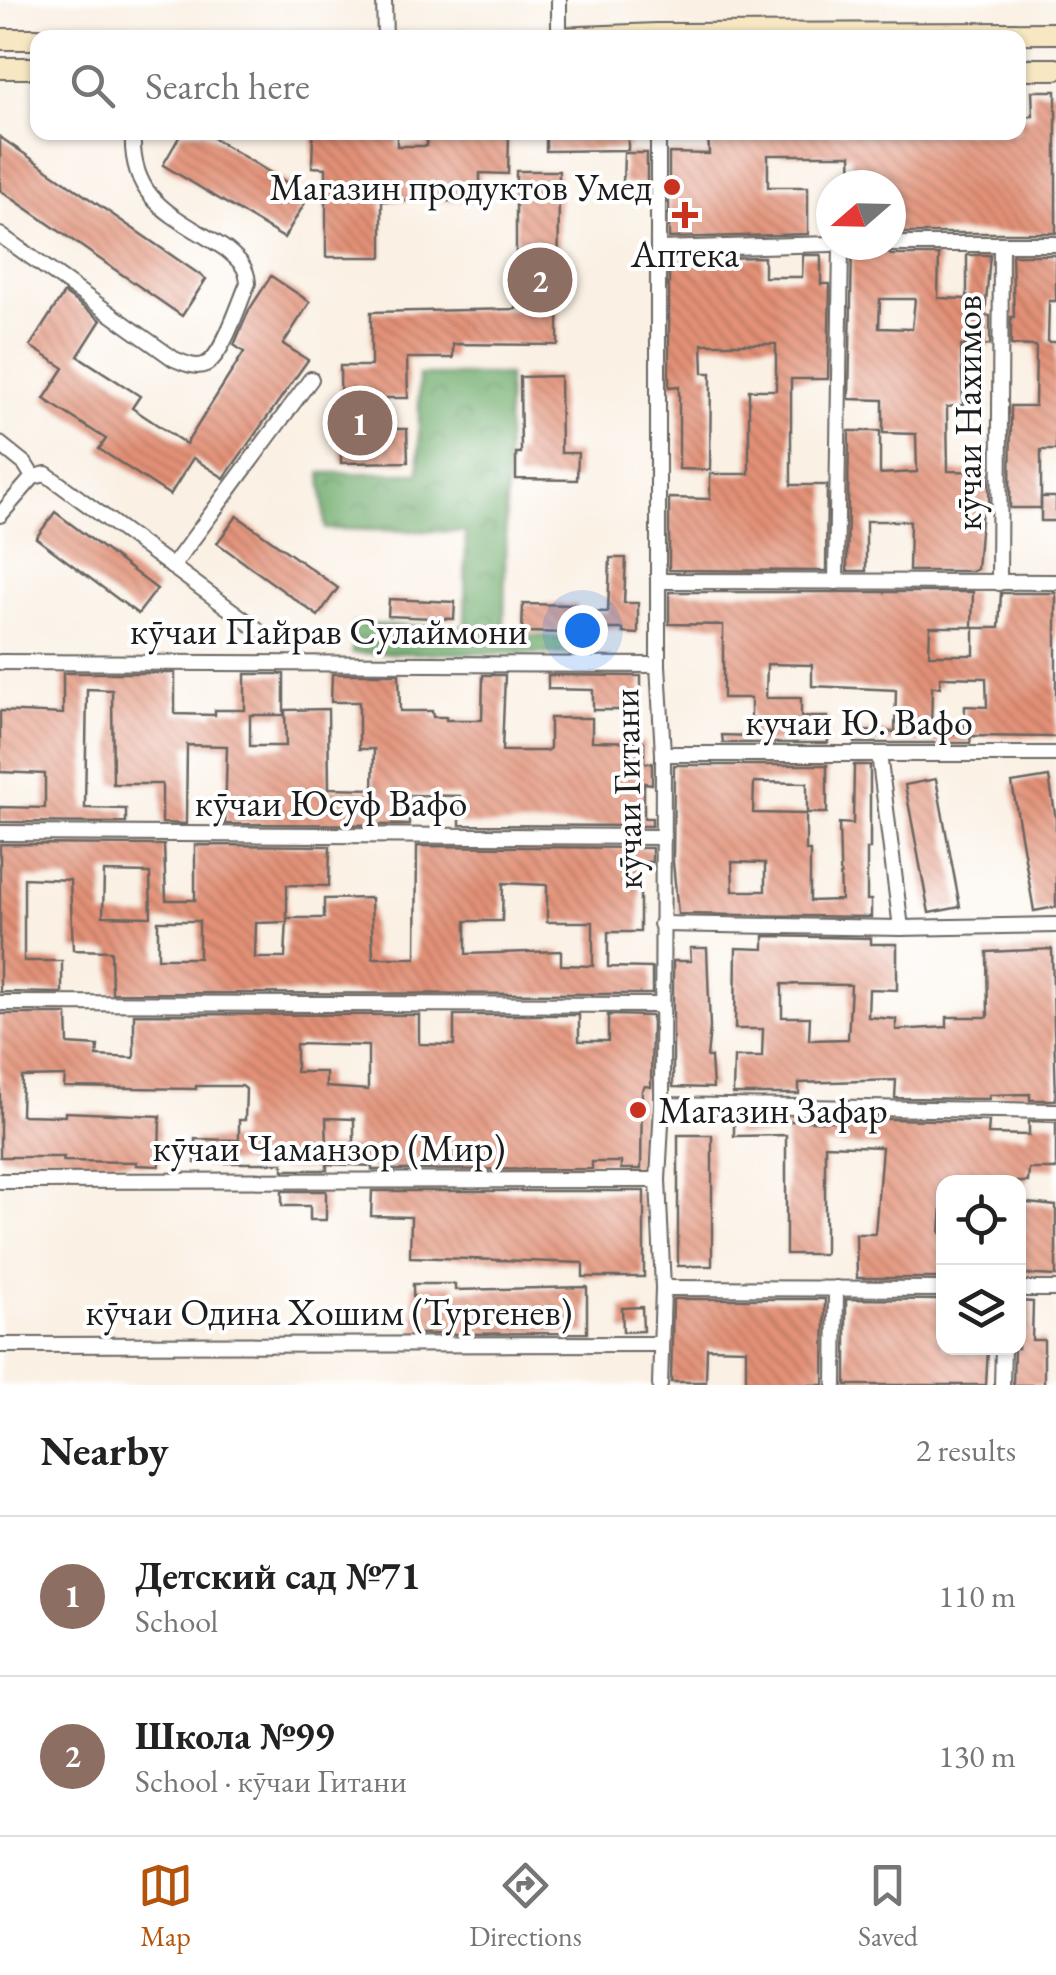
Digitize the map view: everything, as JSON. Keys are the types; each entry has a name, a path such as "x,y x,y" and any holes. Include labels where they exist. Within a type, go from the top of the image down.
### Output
{"main road":[{"path":"1026,34 1056,34"},
{"path":"0,38 30,39"},
{"path":"0,68 30,68"},
{"path":"1026,69 1056,69"}],"street":[{"path":"384,0 385,30"},
{"path":"557,30 559,0"},
{"path":"0,235 174,359 195,366 208,363 220,348 248,283 248,274 227,250 148,196 134,167 133,140"},
{"name":"кӯчаи Гитани","path":"658,140 658,666 663,754 660,1385"},
{"name":"кӯчаи Нахимов","path":"906,244 1056,244"},
{"name":"кӯчаи Нахимов","path":"1000,583 1001,244"},
{"path":"659,250 816,245"},
{"path":"836,582 840,260"},
{"path":"172,567 311,379"},
{"path":"0,444 26,464 33,477"},
{"path":"0,515 33,477 46,474 256,629"},
{"path":"659,581 1056,582"},
{"name":"кӯчаи Пайрав Сулаймони","path":"0,662 658,666"},
{"name":"кучаи Ю. Вафо","path":"663,754 1056,754"},
{"path":"878,754 901,928"},
{"name":"кӯчаи Юсуф Вафо","path":"0,833 662,837"},
{"path":"661,924 901,928 1056,924"},
{"path":"0,1003 662,1006"},
{"path":"662,1105 1056,1112"},
{"name":"кӯчаи Чаманзор (Мир)","path":"0,1181 658,1180"},
{"path":"663,1288 936,1289"},
{"path":"835,1385 836,1288"},
{"path":"1026,1289 1056,1289"},
{"name":"кӯчаи Одина Хошим (Тургенев)","path":"0,1345 659,1344"},
{"path":"1002,1355 1002,1385"}],"green space":[{"path":"419,375 508,375 504,634 578,638 578,654 352,653 353,624 465,627 466,532 325,529 321,473 419,473"}],"building":[{"path":"1032,91 1056,91 1056,233 906,233 906,170 852,170 851,155 768,155 768,187 808,187 808,234 669,238 669,153 709,154 708,140 1026,140 1026,116 1033,116"},
{"path":"0,137 206,279 182,316 0,190"},
{"path":"177,140 216,140 309,196 284,238 163,165"},
{"path":"313,140 397,140 397,146 427,146 427,140 509,140 508,174 480,173 480,201 382,201 382,257 326,257 326,168 312,167"},
{"path":"546,140 628,140 628,150 546,151"},
{"path":"624,153 647,153 647,185 623,184"},
{"path":"516,171 559,171 558,345 453,344 453,358 407,358 408,398 379,398 380,429 407,429 408,462 341,463 340,366 371,366 371,312 516,309"},
{"path":"803,255 816,255 816,260 821,260 821,284 830,284 828,379 791,379 791,485 827,485 826,571 669,570 669,498 710,499 710,474 749,474 749,390 776,390 776,344 702,344 703,373 711,373 710,470 679,469 679,386 669,387 669,259 764,257 764,277 802,277"},
{"path":"906,255 939,255 938,298 967,299 967,255 990,255 985,315 990,316 990,345 961,346 963,405 947,407 948,471 989,472 989,508 982,508 977,569 909,571 910,521 866,521 866,571 847,571 849,431 880,431 880,474 917,472 916,434 883,433 883,400 849,399 852,260 906,260","holes":["880,299 915,299 912,329 879,328"]},
{"path":"1012,255 1056,255 1056,301 1049,301 1048,342 1056,342 1056,450 1041,450 1041,508 1010,508 1011,406 1035,406 1036,346 1011,345"},
{"path":"271,276 310,302 283,344 308,360 224,478 193,458 170,495 99,449 106,439 44,399 64,368 30,346 64,293 101,320 78,356 140,396 132,408 186,444 244,352 234,345 249,310"},
{"path":"560,376 561,453 578,453 577,480 516,479 516,453 521,453 520,377"},
{"path":"1041,497 1056,497 1056,521 1041,521"},
{"path":"55,512 157,589 138,614 36,538"},
{"path":"237,516 338,588 318,616 217,543"},
{"path":"610,558 626,558 624,603 638,603 638,634 623,633 623,629 522,632 523,604 577,605 577,611 608,612"},
{"path":"669,592 973,592 972,627 930,627 929,655 974,655 974,628 999,628 1001,593 1056,593 1056,737 971,736 970,743 855,743 855,731 895,732 896,690 812,686 812,665 767,664 766,698 801,698 801,717 828,717 828,743 723,743 722,735 751,736 751,698 723,698 723,625 669,624","holes":["940,677 986,678 987,707 965,706 964,734 931,733 932,687 940,687"]},
{"path":"389,599 455,602 454,619 388,616"},
{"path":"63,673 175,673 175,714 215,715 215,710 245,710 245,674 284,674 284,715 250,715 250,746 286,746 285,710 328,709 329,788 373,789 374,749 359,749 359,702 331,702 332,674 399,674 400,711 432,711 433,717 446,720 482,720 483,675 505,675 502,751 547,751 550,718 592,718 592,741 644,742 644,763 652,763 652,784 644,783 644,818 652,818 652,826 460,825 460,796 409,795 409,825 225,824 227,746 187,745 186,824 162,823 162,784 113,784 112,690 87,689 85,808 126,809 126,823 0,822 0,807 45,808 45,774 0,772 0,711 63,714"},
{"path":"548,675 641,676 641,710 593,710 593,690 548,689"},
{"path":"674,765 827,765 827,813 807,813 807,783 754,782 753,813 806,814 810,901 841,900 839,823 853,824 854,765 870,765 867,900 871,900 871,917 678,914 673,862","holes":["732,862 765,863 765,891 733,891"]},
{"path":"1049,777 1056,819 1056,907 1034,911 1012,783"},
{"path":"936,779 960,907 929,913 905,785"},
{"path":"0,844 164,845 166,900 195,900 195,845 330,846 329,886 287,885 287,918 324,918 324,899 371,898 373,958 416,958 417,846 652,848 652,862 640,862 640,932 608,932 608,967 652,968 652,994 112,993 111,951 73,950 70,880 24,878 24,961 62,961 62,993 0,992","holes":["104,872 150,873 151,917 103,916","503,883 547,885 547,922 593,922 593,966 561,965 561,951 466,954 466,921 502,921","158,921 199,921 199,958 158,958","287,922 285,958 255,958 256,923"]},
{"path":"764,936 871,938 871,944 897,944 897,990 869,989 868,1017 896,1019 896,1030 947,1027 947,1017 988,1017 987,952 1052,949 1056,1100 1030,1100 1030,1094 989,1095 989,1099 895,1098 896,1080 799,1083 799,1094 733,1094 734,1057 762,1057 763,1029 735,1029 736,948 764,949","holes":["782,984 851,985 848,1039 809,1040 810,1017 782,1017"]},
{"path":"690,948 707,948 707,1057 711,1057 713,1088 673,1087 673,961 691,961"},
{"path":"0,1014 67,1014 68,1044 98,1046 97,1056 134,1058 134,1014 419,1015 419,1044 454,1045 454,1015 579,1015 579,1041 608,1041 608,1015 652,1016 651,1087 642,1090 641,1169 621,1169 621,1162 592,1162 592,1169 372,1170 372,1166 327,1164 327,1170 283,1170 283,1163 195,1163 195,1139 239,1140 239,1120 245,1120 246,1089 242,1086 64,1087 65,1076 22,1077 21,1115 65,1116 65,1112 160,1116 159,1166 63,1161 64,1157 0,1157","holes":["296,1044 368,1046 368,1090 326,1087 326,1072 296,1072","326,1118 354,1119 354,1147 327,1147"]},
{"path":"734,1121 989,1121 988,1134 1029,1135 1029,1121 1056,1122 1056,1169 1029,1169 1028,1182 1026,1175 936,1175 936,1278 857,1278 856,1234 875,1234 882,1147 825,1145 825,1254 786,1254 786,1135 734,1136"},
{"path":"678,1135 712,1135 712,1266 678,1266"},
{"path":"282,1191 326,1191 326,1220 310,1220 310,1206 282,1206"},
{"path":"372,1191 644,1191 644,1277 583,1277 583,1263 410,1257 411,1217 371,1216"},
{"path":"1026,1203 1056,1206 1056,1276 1026,1274"},
{"path":"413,1284 455,1284 455,1290 587,1287 587,1333 414,1334"},
{"path":"673,1299 825,1299 824,1385 746,1385 746,1349 707,1348 706,1382 671,1382"},
{"path":"846,1299 936,1300 936,1355 988,1355 986,1385 846,1385"},
{"path":"1026,1302 1033,1302 1032,1340 1044,1340 1044,1385 1013,1385 1014,1355 1026,1355"},
{"path":"642,1307 643,1331 623,1332 622,1308"}],"place":[{"name":"Магазин продуктов Умед","path":"672,187"},
{"name":"Аптека","path":"685,215"},
{"name":"Школа №99","path":"540,280"},
{"name":"Детский сад №71","path":"360,423"},
{"name":"Магазин Зафар","path":"638,1110"}]}
